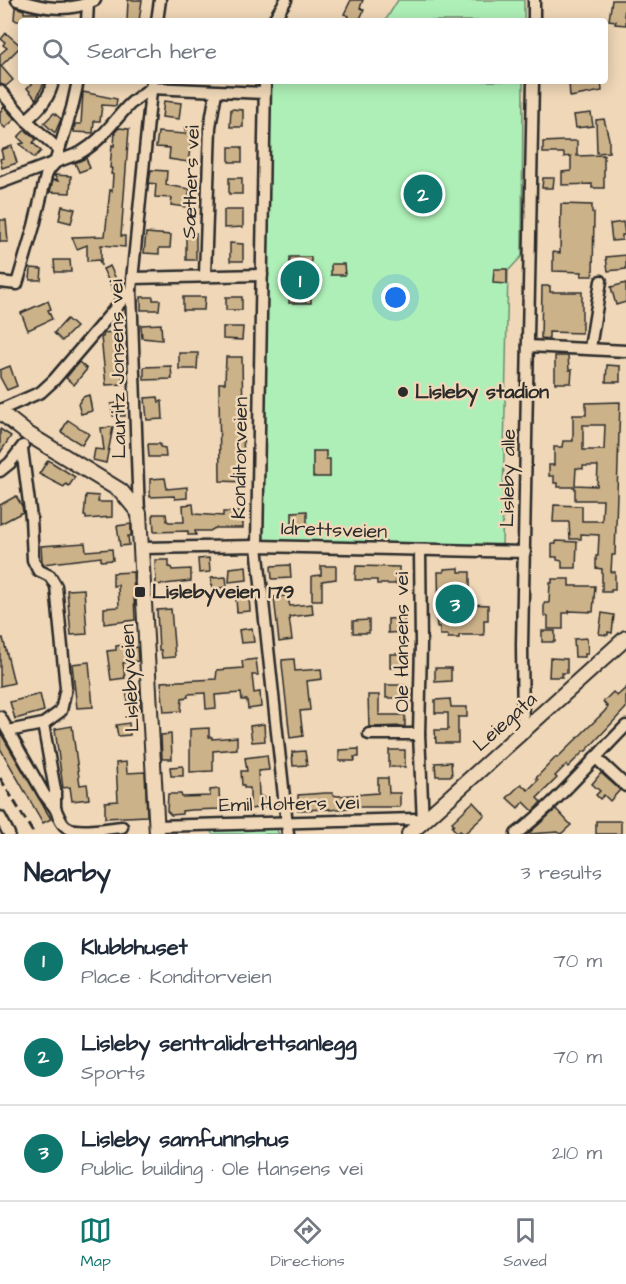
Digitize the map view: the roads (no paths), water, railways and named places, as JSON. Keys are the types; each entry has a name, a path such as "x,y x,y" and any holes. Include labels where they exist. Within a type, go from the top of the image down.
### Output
{"street":[{"path":"17,0 59,8 74,8 91,2"},
{"path":"158,18 160,0"},
{"path":"275,18 286,0"},
{"path":"534,0 534,18"},
{"path":"88,18 91,2"},
{"path":"57,18 59,8"},
{"path":"26,120 42,104 52,84"},
{"path":"0,282 17,284 47,172 55,163 77,84"},
{"name":"Lisleby alle","path":"523,732 522,645 533,84"},
{"path":"0,183 80,153 99,140 127,107 151,85 216,92 265,87"},
{"name":"Lauritz Jonsens vei","path":"139,513 131,290 151,85"},
{"name":"Konditorveien","path":"265,87 257,546 288,834"},
{"path":"0,91 26,120 58,149"},
{"name":"Sæthers vei","path":"205,275 210,127 216,92"},
{"path":"133,278 262,274"},
{"path":"590,348 601,281"},
{"path":"131,290 54,380 41,392 0,411 28,434 121,491 139,513"},
{"path":"528,346 626,351"},
{"path":"0,471 22,449 28,434"},
{"path":"8,731 43,724 61,711 66,688 56,586 50,576 38,570 33,560 31,518 22,449"},
{"name":"Lislebyveien","path":"139,513 157,830"},
{"name":"Idrettsveien","path":"142,548 257,546 525,552"},
{"name":"Ole Hansens vei","path":"420,551 419,734 423,822"},
{"name":"Leiegata","path":"409,834 626,638"},
{"path":"0,717 44,794 68,828 86,831 122,827"},
{"path":"43,724 55,790 55,808"},
{"path":"516,834 529,825 626,726"},
{"name":"Ole Hansens vei","path":"369,734 419,734"},
{"path":"595,757 626,786"},
{"path":"0,816 9,834"},
{"name":"Emil Holters vei","path":"157,830 287,822 415,819 423,822"}],"railway":[{"path":"0,778 34,834"}],"place":[{"name":"Lisleby sentralidrettsanlegg","path":"423,194"},
{"name":"Klubbhuset","path":"300,280"},
{"name":"Lisleby stadion","path":"403,392"},
{"name":"Lislebyveien 179","path":"140,592"},
{"name":"Lisleby samfunnshus","path":"455,604"}]}
